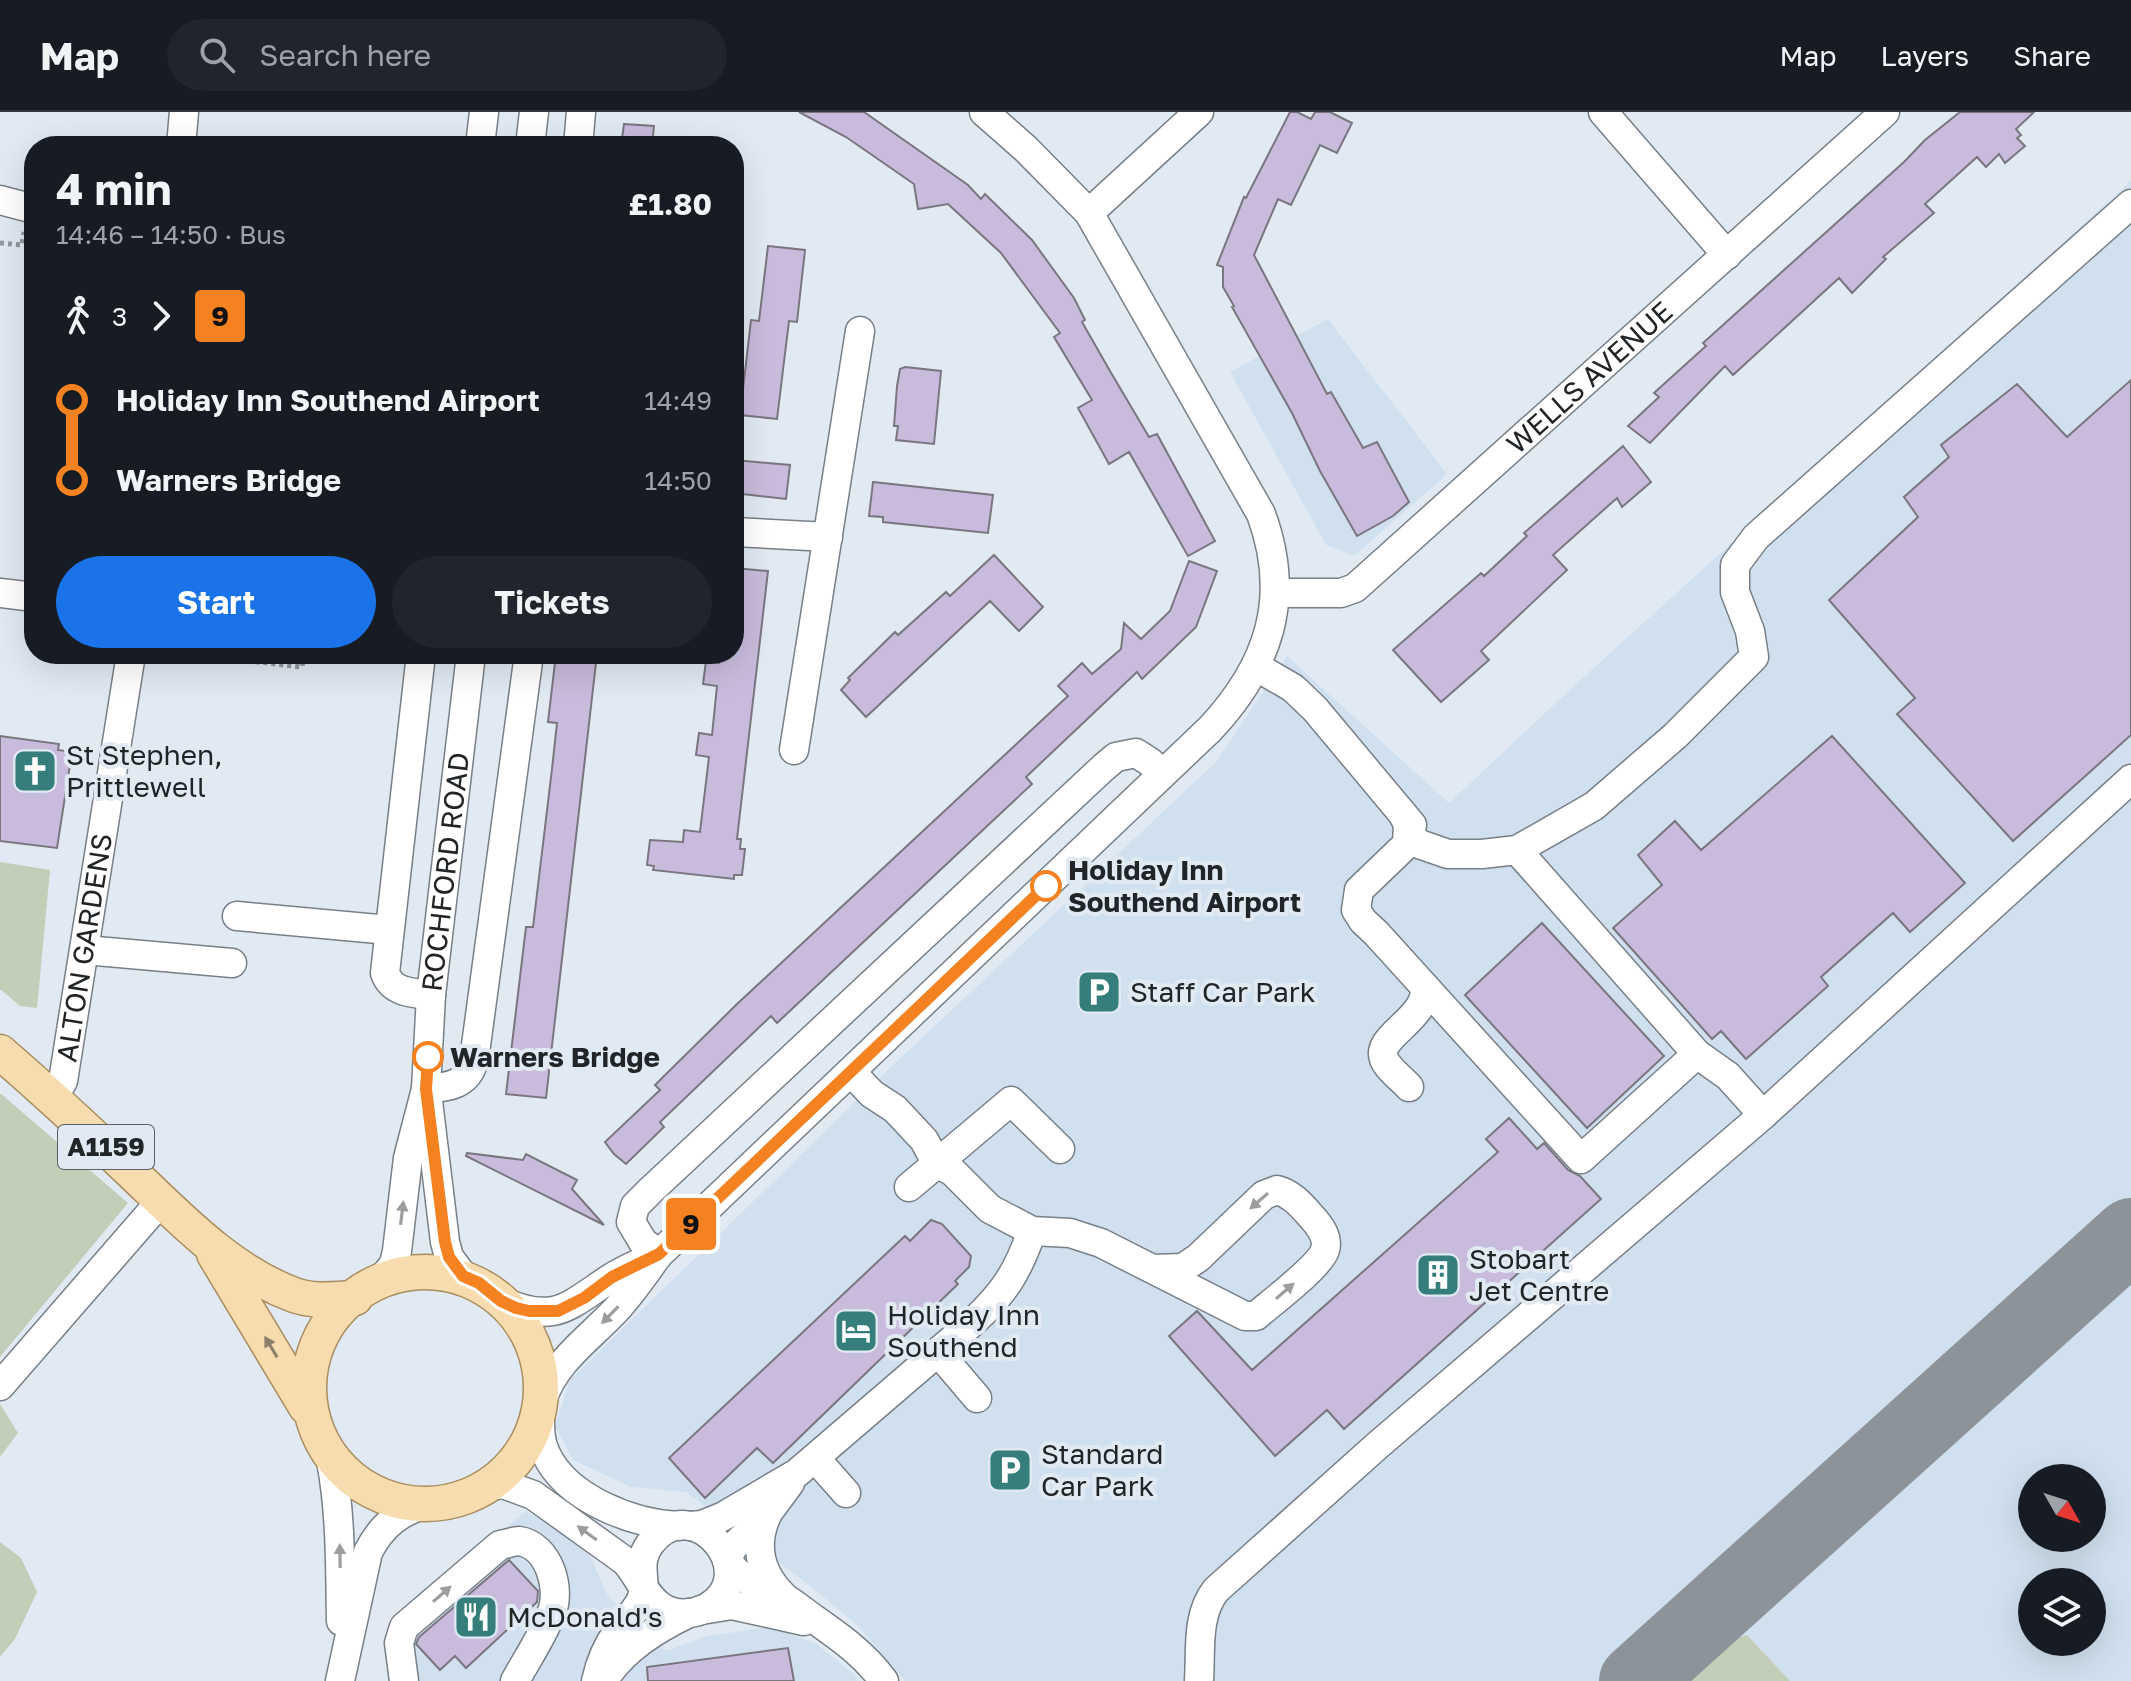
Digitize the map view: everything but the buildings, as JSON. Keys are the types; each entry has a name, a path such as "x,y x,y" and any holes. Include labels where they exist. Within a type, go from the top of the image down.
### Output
{"main road":[{"name":"A1159","path":"0,1052 53,1097 209,1245 256,1277 296,1296 320,1299 366,1291 419,1272 437,1272 463,1276 479,1283 501,1301 532,1343 542,1376 541,1408 532,1436 512,1465 481,1488 465,1495 430,1502 397,1501 379,1496 351,1480 331,1461 318,1439 306,1392 307,1369 320,1338 334,1318 366,1291"},
{"name":"A1159","path":"209,1245 310,1415"}],"street":[{"path":"182,136 184,112"},
{"path":"481,136 484,112"},
{"path":"531,136 534,112"},
{"path":"579,136 581,112"},
{"path":"984,112 1026,149 1089,213 1261,514 1273,552 1275,593 1268,638 1257,667 1229,709 659,1254 615,1311 560,1366 548,1384 541,1408 541,1439 547,1456 575,1489 601,1504 639,1519 659,1525 686,1526 702,1525 722,1517 806,1465 1000,1297 1015,1274 1021,1225"},
{"path":"1089,213 1199,112"},
{"path":"1603,112 1727,255"},
{"name":"WELLS AVENUE","path":"1275,593 1341,593 1355,588 1885,112"},
{"path":"0,200 24,206"},
{"path":"1257,667 1293,688 1315,709 1410,830 1448,854 1517,850 1594,806 1675,736 1754,657 1750,631 1735,592 1735,565 1756,537 2131,204"},
{"path":"794,750 860,331"},
{"path":"744,533 828,537"},
{"path":"0,593 24,596"},
{"name":"ALTON GARDENS","path":"53,1097 63,1081 129,664"},
{"path":"420,664 385,973 398,989 431,995"},
{"name":"ROCHFORD ROAD","path":"463,1276 449,1257 445,1242 426,1089 431,995 470,664"},
{"path":"426,1089 462,1081 468,1076 474,1060 528,664"},
{"path":"659,1254 643,1242 631,1222 635,1206 651,1190 1116,757 1136,753 1162,774"},
{"path":"1199,1681 1202,1614 1216,1590 1378,1445 1763,1115 2131,779"},
{"path":"1410,830 1407,844 1359,890 1356,910 1581,1159 1697,1054"},
{"path":"1517,850 1697,1054 1728,1076 1763,1115"},
{"path":"237,916 389,930"},
{"path":"85,950 232,963"},
{"path":"1409,1087 1384,1061 1383,1051 1386,1043 1423,1005 1425,987"},
{"path":"851,1072 872,1094 895,1109 924,1140 937,1164 952,1171 990,1209 1021,1225 1070,1233 1101,1243 1245,1316 1256,1316 1316,1263 1325,1251 1326,1241 1321,1227 1302,1206 1293,1197 1277,1190 1264,1195 1198,1258 1183,1268 1154,1269"},
{"name":"ROCHFORD ROAD","path":"366,1291 394,1264 408,1158 426,1089"},
{"path":"909,1187 1011,1101 1060,1149"},
{"path":"0,1386 161,1201"},
{"path":"501,1301 529,1311 558,1311 584,1298 612,1277 659,1254"},
{"path":"938,1352 977,1398"},
{"path":"331,1461 339,1525 341,1672"},
{"path":"806,1465 846,1493"},
{"path":"603,1681 625,1654 657,1630 695,1612 721,1594 728,1572 727,1560 733,1547 767,1514 806,1465"},
{"path":"481,1488 503,1484 533,1495 625,1561 651,1598 662,1608 675,1613 732,1605 824,1626"},
{"path":"341,1672 368,1552 376,1537 394,1517 430,1502"},
{"path":"767,1514 760,1537 761,1562 768,1580 785,1598 854,1647 884,1681"},
{"path":"596,1681 611,1642 640,1602 643,1585 641,1570 646,1550 660,1534 686,1526 712,1535 740,1576 785,1598"},
{"path":"386,1681 387,1649 404,1627 500,1545 520,1541 538,1551 547,1562 555,1587 553,1611 515,1681"},
{"path":"404,1627 399,1643 404,1681"}],"path":[{"path":"275,664 302,667 302,664"}],"shaded area":[{"path":"2131,181 2131,1681 905,1681 858,1626 686,1492 631,1487 573,1460 555,1426 570,1380 892,1066 1216,762 1287,656 1449,803"},
{"path":"1328,319 1447,474 1354,556 1326,545 1230,372"},
{"path":"526,1511 586,1547 608,1596 666,1651 707,1636 772,1627 815,1643 854,1674 858,1681 390,1681 390,1624"}],"green space":[{"path":"0,862 50,870 37,1008 20,1006 0,989"},
{"path":"0,1093 128,1203 0,1357"},
{"path":"0,1404 18,1433 0,1457"},
{"path":"0,1542 21,1558 37,1592 15,1639 0,1657"},
{"path":"1747,1635 1790,1681 1680,1681 1709,1652"}],"taxiway":[{"path":"1636,1681 2131,1235"}],"bus line":[{"name":"9","path":"428,1057 426,1089 436,1156 438,1203 449,1257 463,1276 479,1283 501,1301 529,1311 558,1311 584,1298 612,1277 659,1254 1046,886"}],"place":[{"name":"St Stephen, Prittlewell","path":"35,771"},
{"name":"Holiday Inn Southend Airport","path":"1046,886"},
{"name":"Staff Car Park","path":"1099,992"},
{"name":"Warners Bridge","path":"428,1057"},
{"name":"Stobart Jet Centre","path":"1438,1275"},
{"name":"Holiday Inn Southend","path":"856,1331"},
{"name":"Standard Car Park","path":"1010,1470"},
{"name":"McDonald's","path":"476,1617"}]}
